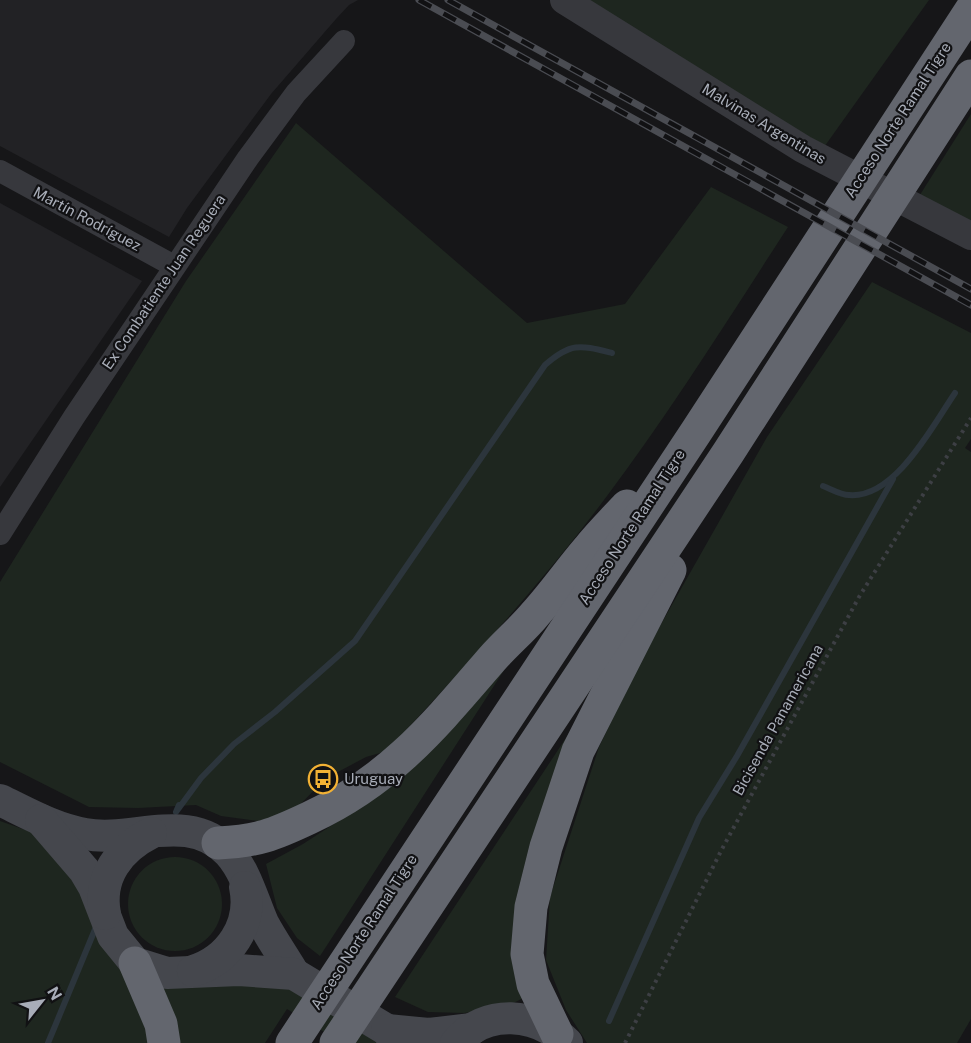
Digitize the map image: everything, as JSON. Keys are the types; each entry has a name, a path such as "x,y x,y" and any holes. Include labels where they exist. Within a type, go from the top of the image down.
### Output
{"highway":[{"name":"Acceso Norte Ramal Tigre","path":"297,1035 696,432 971,10"},
{"path":"336,1043 402,940 728,453 971,76"},
{"path":"218,843 246,842 270,836 336,806 368,785 411,750 494,657 536,614 589,548 696,432"},
{"path":"562,1038 533,984 527,954 531,907 546,847 578,751 728,453"},
{"path":"135,963 161,1024 164,1043"}],"main road":[{"path":"0,800 41,820 85,834 186,830 218,843 238,865 264,925 294,974 392,1036 429,1034 464,1036 493,1020 515,1018 544,1026 562,1038"},
{"path":"41,820 84,870 94,887 107,924 117,942 135,963 154,970 181,973 239,970 294,974"},
{"path":"107,924 104,892 114,862 124,850 151,833"},
{"path":"181,973 195,970 214,961 231,947 239,935 247,907 243,878"}],"street":[{"name":"Malvinas Argentinas","path":"564,0 803,149 971,236"},
{"name":"Ex Combatiente Juan Reguera","path":"0,534 74,417 248,158 296,93 344,41"},
{"name":"Martín Rodríguez","path":"0,171 174,266"}],"path":[{"name":"Bicisenda Panamericana","path":"625,1043 722,849 859,597 971,418"}],"shaded area":[{"path":"0,0 358,0 349,5 336,19 271,94 187,208 169,237 0,146"},
{"path":"575,0 929,0 817,157"},
{"path":"971,114 971,224 918,198"},
{"path":"296,123 527,323 625,304 711,187 788,227 677,397 607,496 528,594 387,751 366,757 336,773 320,784 292,813 258,821 221,816 196,805 138,808 89,807 0,762 0,582 186,281"},
{"path":"0,203 142,281 0,487"},
{"path":"872,282 971,333 971,439 965,448 971,452 971,1019 957,1043 587,1043 566,1010 546,960 550,897 599,747 639,663 767,437"},
{"path":"622,653 563,781 523,998 506,1007 464,1013 428,1012 395,997"},
{"path":"508,664 320,956 297,938 277,908 266,864 340,820"},
{"path":"0,821 37,834 58,849 159,1043 0,1043"},
{"path":"175,857 193,861 208,871 218,886 222,904 218,922 208,937 193,947 175,951 157,947 142,937 132,922 128,904 132,886 142,871 157,861"},
{"path":"153,978 297,985 389,1043 342,1043 287,1009 265,1043 177,1043"}],"waterway":[{"path":"179,805 176,812 201,778 234,744 275,712 355,641 545,365 562,352 576,347 612,353"},
{"path":"823,486 849,495 866,493 882,485 911,458 955,393"},
{"path":"609,1021 699,818 737,756 893,479"},
{"path":"48,1043 96,927"}],"railway":[{"path":"419,0 971,305"},
{"path":"448,0 971,289"}],"place":[{"name":"Uruguay","path":"323,779"}]}
